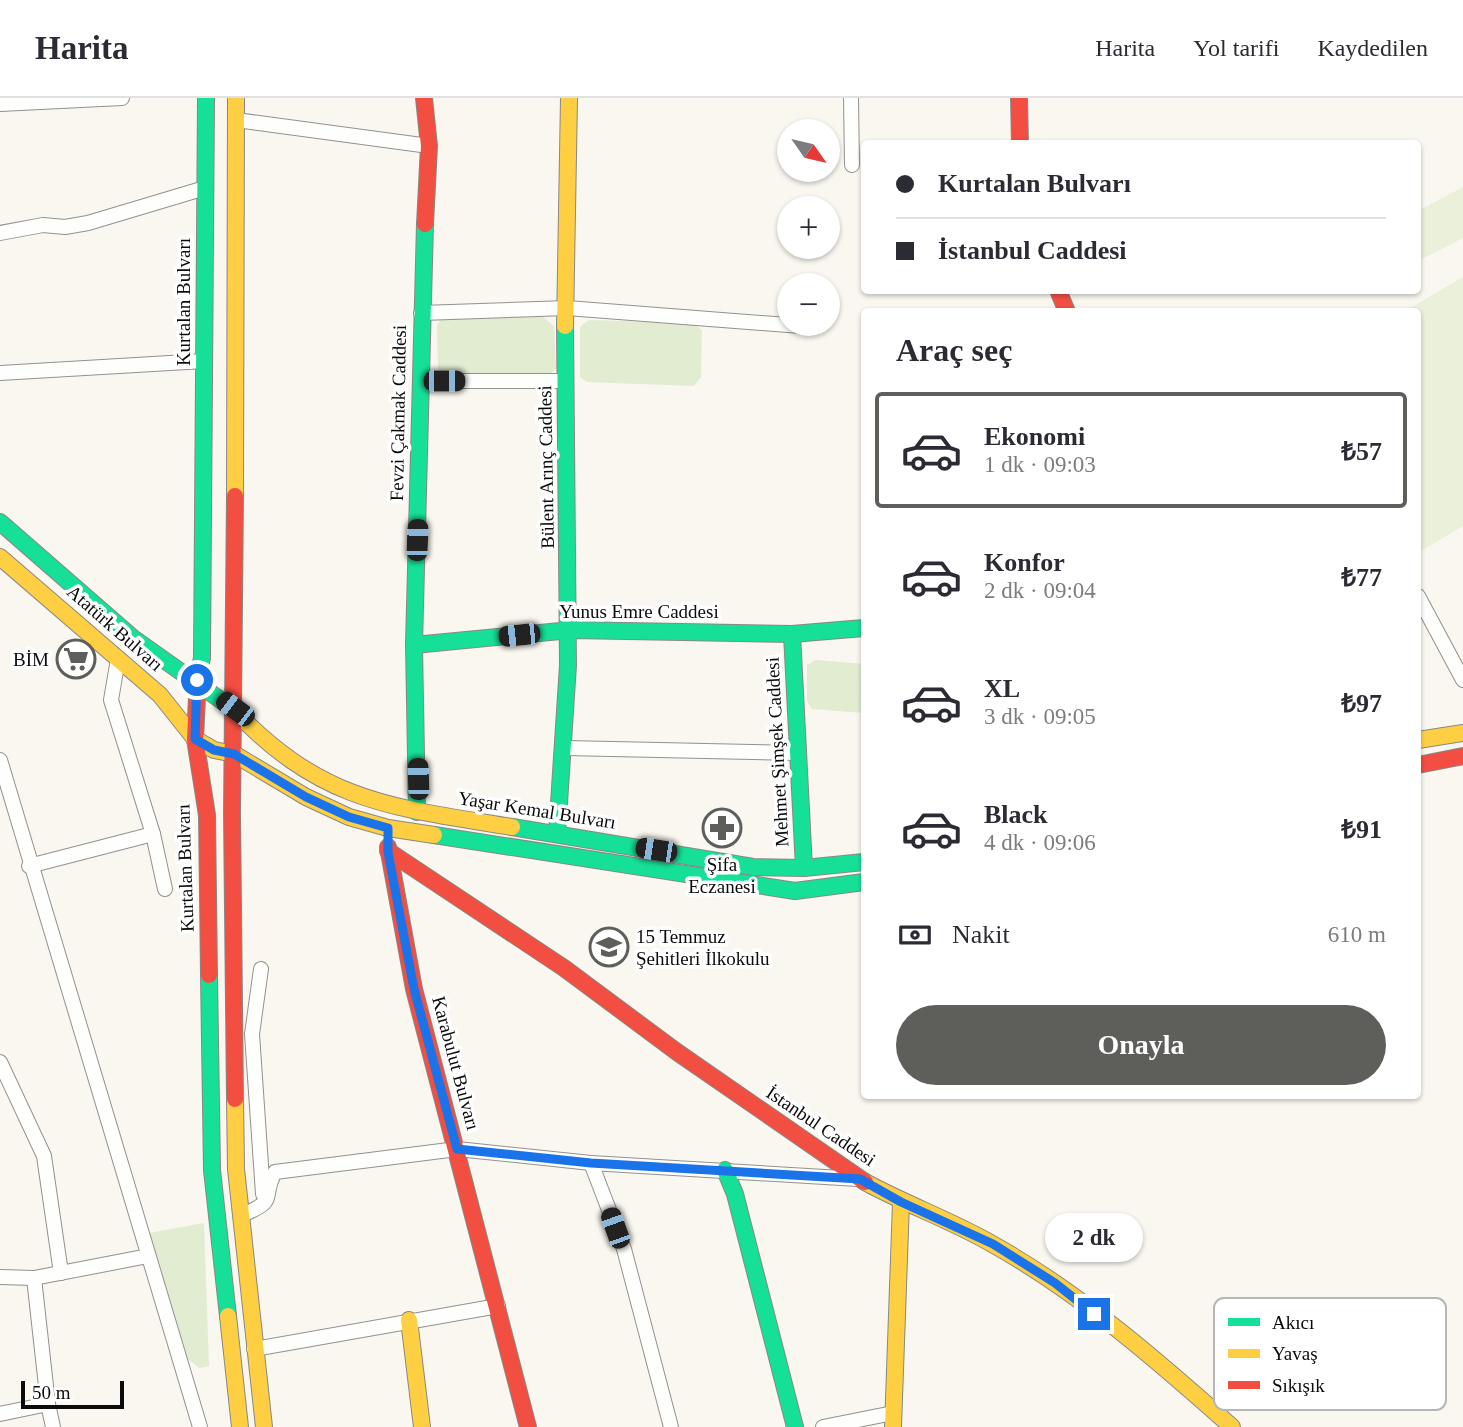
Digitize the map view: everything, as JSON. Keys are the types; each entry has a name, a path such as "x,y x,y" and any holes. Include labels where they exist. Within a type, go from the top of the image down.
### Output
{"main road":[{"name":"Kurtalan Bulvarı","path":"206,98 202,658 197,680 195,739 207,815 212,1170 240,1427"},
{"path":"236,98 235,709 232,813 236,1169 264,1427"},
{"name":"Fevzi Çakmak Caddesi","path":"417,812 414,645 421,313 429,146 424,98"},
{"name":"Bülent Arınç Caddesi","path":"557,834 571,630 565,382 569,98"},
{"path":"1018,98 1020,140"},
{"name":"Atatürk Bulvarı","path":"0,522 155,655 197,680 235,709"},
{"name":"Atatürk Bulvarı","path":"0,557 160,695 195,739 214,750 234,754"},
{"name":"Yunus Emre Caddesi","path":"414,645 571,630 792,634 861,628"},
{"name":"Mehmet Şimşek Caddesi","path":"792,634 804,868"},
{"name":"Yaşar Kemal Bulvarı","path":"235,709 255,734 290,764 331,788 377,803 417,812 753,867 804,868 861,862"},
{"path":"1421,740 1463,733"},
{"name":"Yaşar Kemal Bulvarı","path":"234,754 306,797 349,817 388,828 795,891 861,882"},
{"path":"1421,764 1463,756"},
{"name":"Karabulut Bulvarı","path":"388,828 388,852 414,989 528,1427"},
{"name":"İstanbul Caddesi","path":"388,852 564,968 677,1052 860,1179 901,1202 993,1244 1055,1283 1170,1372 1232,1427"},
{"path":"725,1170 735,1194 794,1427"},
{"path":"893,1420 901,1202"},
{"path":"409,1320 422,1427"}],"street":[{"path":"0,104 122,98"},
{"path":"851,98 852,165"},
{"path":"236,120 429,146"},
{"path":"0,233 43,225 88,223 205,188"},
{"path":"421,313 566,309 777,324"},
{"path":"0,373 204,361"},
{"path":"420,381 565,382"},
{"path":"1421,602 1463,680"},
{"path":"118,659 111,700 153,834 165,888"},
{"path":"565,748 798,753"},
{"path":"0,760 29,866 200,1427"},
{"path":"29,866 153,834"},
{"path":"261,969 252,1034 264,1205"},
{"path":"0,1062 44,1156 61,1273"},
{"path":"242,1215 264,1205 271,1194 275,1172 457,1149 591,1163 860,1179"},
{"path":"591,1163 624,1249 671,1427"},
{"path":"0,1277 34,1278 148,1256"},
{"path":"34,1278 53,1427"},
{"path":"254,1349 498,1306"},
{"path":"0,1414 48,1404"},
{"path":"823,1427 893,1420"}],"green space":[{"path":"1463,187 1463,238 1421,259 1421,209"},
{"path":"1463,277 1463,526 1421,551 1421,308 1410,308"},
{"path":"446,314 542,316 554,326 556,369 548,376 447,376 438,369 437,325"},
{"path":"589,320 692,323 702,330 701,377 694,386 587,382 580,377 580,327"},
{"path":"816,660 861,664 861,713 812,709 807,701 807,665"},
{"path":"204,1223 209,1366 200,1368 186,1358 149,1233"}],"traffic: fast":[{"path":"198,676 202,658 206,98"},
{"path":"417,812 414,645 425,224"},
{"path":"557,834 568,665 565,326"},
{"path":"0,522 133,638 232,708"},
{"path":"414,645 571,630 792,634 861,628"},
{"path":"792,634 804,868"},
{"path":"512,827 753,867 804,868 861,862"},
{"path":"434,835 795,891 861,882"},
{"path":"209,975 212,1170 228,1316"},
{"path":"725,1170 735,1194 795,1427"}],"traffic: slow":[{"path":"235,496 236,98"},
{"path":"565,326 569,98"},
{"path":"0,557 160,695 195,739 214,750 234,754 306,797 349,817 388,828 434,835"},
{"path":"232,708 265,739 327,782 393,805 512,827"},
{"path":"1421,740 1463,733"},
{"path":"235,1099 236,1169 264,1427"},
{"path":"865,1182 978,1236 1026,1264 1147,1353 1232,1427"},
{"path":"893,1427 901,1202"},
{"path":"228,1316 240,1427"},
{"path":"409,1320 422,1427"}],"traffic: jam":[{"path":"424,98 429,146 425,224"},
{"path":"1019,98 1020,140"},
{"path":"1060,294 1065,308"},
{"path":"235,496 232,813 235,1099"},
{"path":"198,676 195,739 207,815 209,975"},
{"path":"1421,764 1463,756"},
{"path":"388,847 414,989 528,1427"},
{"path":"388,851 564,968 677,1052 865,1182"}],"place":[{"name":"BİM","path":"76,659"},
{"name":"Şifa Eczanesi","path":"722,828"},
{"name":"15 Temmuz Şehitleri İlkokulu","path":"609,947"}],"route":[{"path":"197,680 195,739 214,750 234,754 306,797 349,817 388,828 388,852 414,989 457,1149 591,1163 860,1179 901,1202 993,1244 1055,1283 1094,1314"}]}
